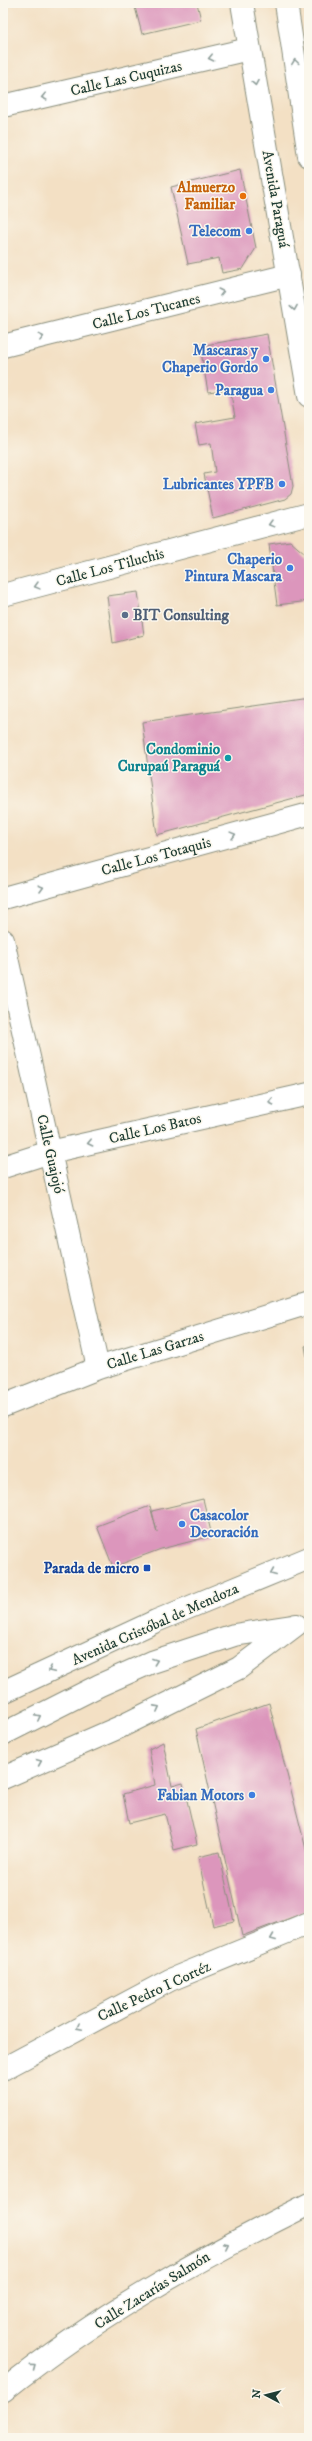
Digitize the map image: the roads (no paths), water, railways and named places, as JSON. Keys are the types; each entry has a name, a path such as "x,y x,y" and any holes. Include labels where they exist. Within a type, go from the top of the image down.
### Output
{"street":[{"name":"Avenida Paraguá","path":"242,3 309,396"},
{"path":"286,3 309,156"},
{"name":"Calle Las Cuquizas","path":"3,106 249,49"},
{"name":"Calle Los Tucanes","path":"3,346 289,275"},
{"name":"Calle Los Tiluchis","path":"3,595 309,514"},
{"name":"Calle Los Totaquis","path":"3,898 309,814"},
{"name":"Calle Guajojó","path":"3,940 98,1368"},
{"name":"Calle Los Batos","path":"3,1167 50,1152 309,1094"},
{"name":"Calle Las Garzas","path":"3,1406 98,1368 309,1303"},
{"name":"Avenida Cristóbal de Mendoza","path":"3,1692 156,1621 309,1558"},
{"path":"3,1734 100,1685 152,1662 234,1635 303,1624"},
{"path":"3,1778 120,1727 239,1668 303,1624"},
{"name":"Calle Pedro I Cortéz","path":"3,2069 170,1980 309,1923"},
{"name":"Calle Zacarías Salmón","path":"3,2391 36,2364 134,2300 222,2247 309,2204"}],"place":[{"name":"Almuerzo Familiar","path":"243,196"},
{"name":"Telecom","path":"249,231"},
{"name":"Mascaras y Chaperio Gordo","path":"266,359"},
{"name":"Paragua","path":"271,390"},
{"name":"Lubricantes YPFB","path":"282,484"},
{"name":"Chaperio Pintura Mascara","path":"290,568"},
{"name":"BIT Consulting","path":"125,615"},
{"name":"Condominio Curupaú Paraguá","path":"228,758"},
{"name":"Casacolor Decoración","path":"182,1524"},
{"name":"Parada de micro","path":"147,1568"},
{"name":"Fabian Motors","path":"252,1795"}]}
